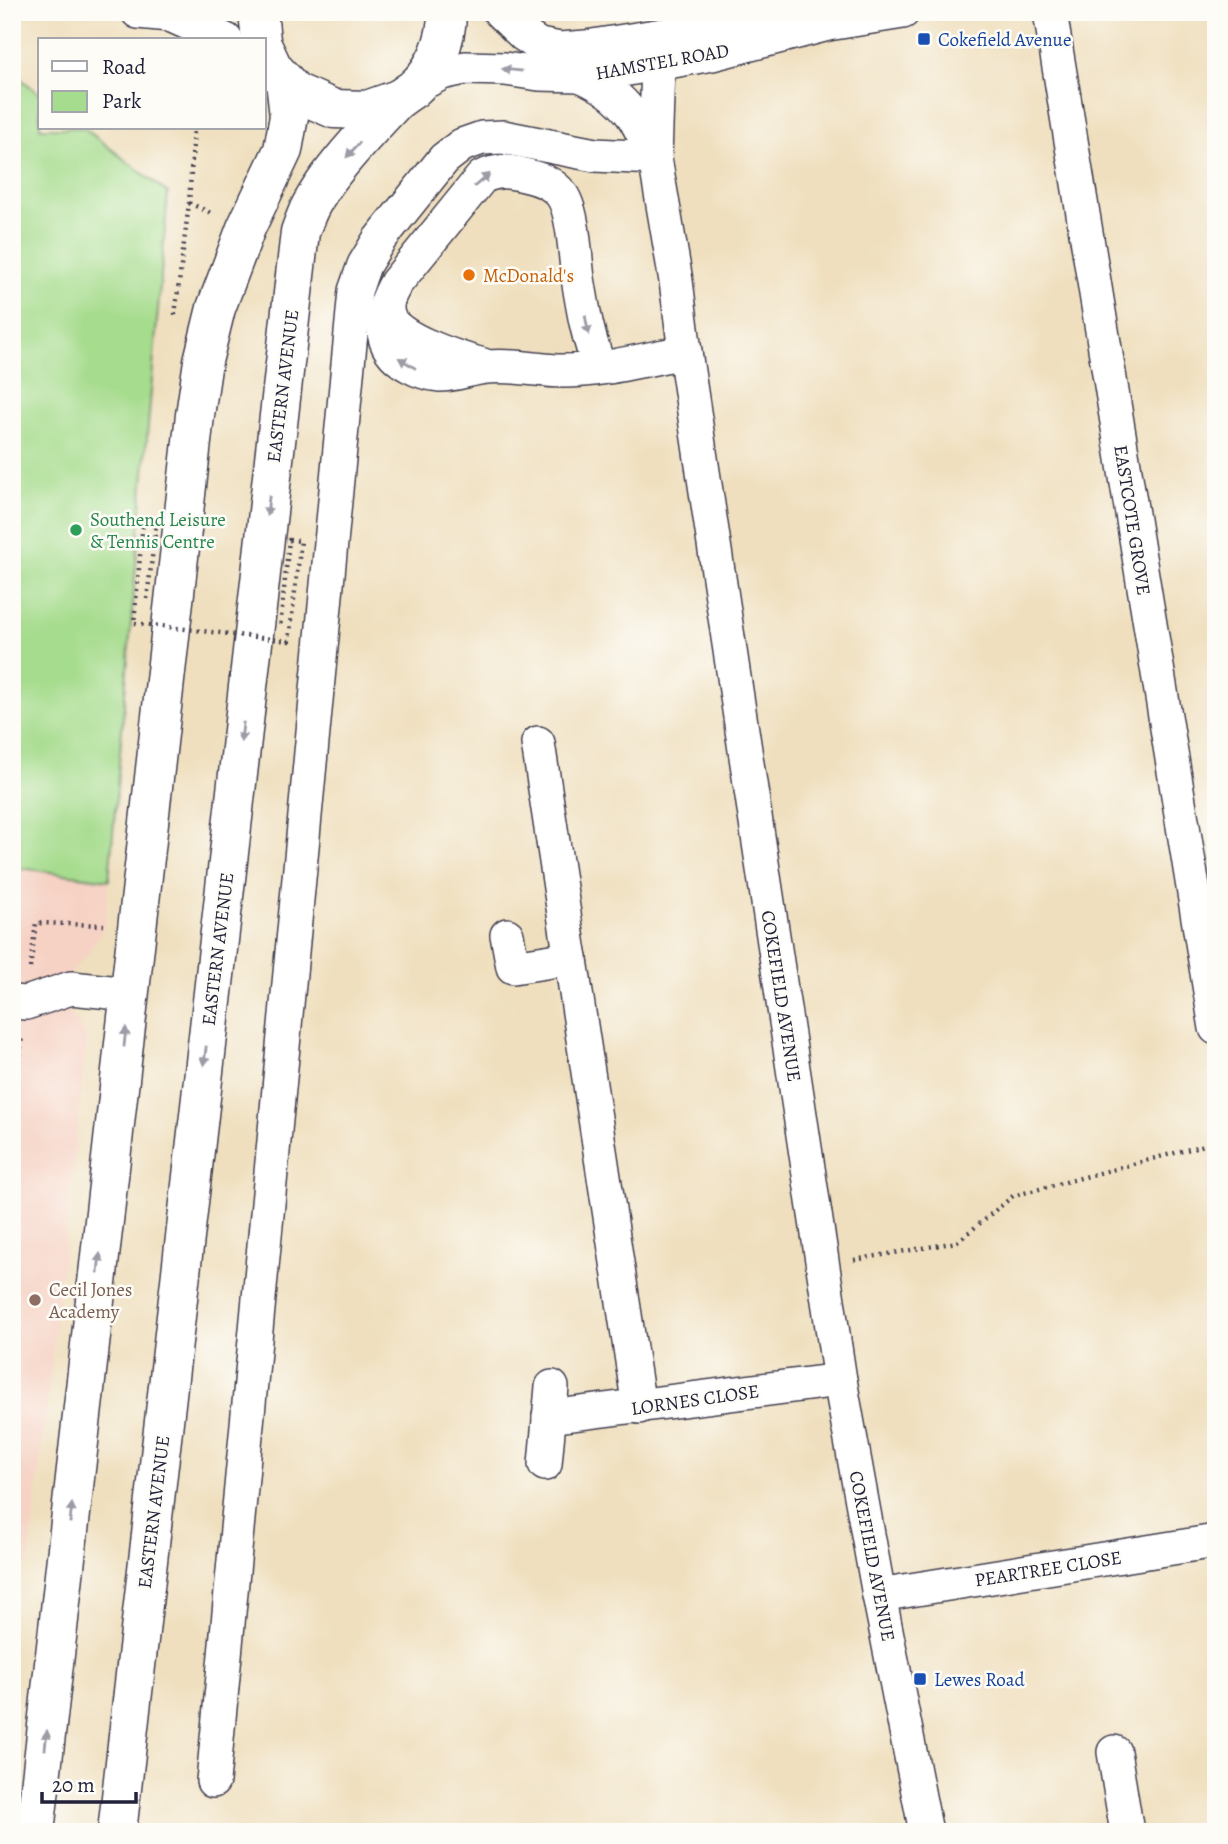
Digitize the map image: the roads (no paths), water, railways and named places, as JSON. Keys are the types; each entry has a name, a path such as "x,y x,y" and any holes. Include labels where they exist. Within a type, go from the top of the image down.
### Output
{"main road":[{"path":"258,12 264,38"},
{"name":"EASTERN AVENUE","path":"117,1832 300,232 309,208 330,176 428,73 438,57 447,25 447,12"},
{"path":"270,60 295,92 334,109 367,110 406,94"},
{"path":"35,1832 195,415 203,361 216,308 246,228 283,150 289,116 270,60"}],"street":[{"name":"HAMSTEL ROAD","path":"500,12 539,45 561,49 583,61"},
{"name":"HAMSTEL ROAD","path":"406,94 442,73 465,68 505,69 539,74 707,28 903,12"},
{"name":"EASTCOTE GROVE","path":"1050,12 1216,1028"},
{"path":"165,13 221,38"},
{"name":"HAMSTEL ROAD","path":"658,65 712,54 827,18"},
{"path":"583,61 635,49 649,54 658,65"},
{"name":"COKEFIELD AVENUE","path":"583,61 598,83 632,115 655,158"},
{"name":"COKEFIELD AVENUE","path":"658,65 655,158 676,281 822,1265 879,1595 926,1832"},
{"path":"213,1781 355,291 364,265 379,240 444,159 462,145 482,138 503,137 594,155 655,158"},
{"path":"600,367 591,347 571,221 563,195 545,181 506,171 495,171 482,177 396,283 387,299 388,317 396,327 433,349 488,366 564,371 600,367 685,352"},
{"path":"538,743 639,1406"},
{"path":"507,935 513,967 570,958"},
{"path":"19,1002 71,988 130,994"},
{"name":"LORNES CLOSE","path":"545,1464 551,1402 639,1406 840,1380"},
{"name":"PEARTREE CLOSE","path":"879,1595 1216,1541"},
{"path":"1114,1752 1127,1832"}],"place":[{"name":"Cokefield Avenue","path":"924,39"},
{"name":"McDonald's","path":"469,275"},
{"name":"Southend Leisure & Tennis Centre","path":"76,530"},
{"name":"Cecil Jones Academy","path":"35,1300"},
{"name":"Lewes Road","path":"920,1679"}]}
